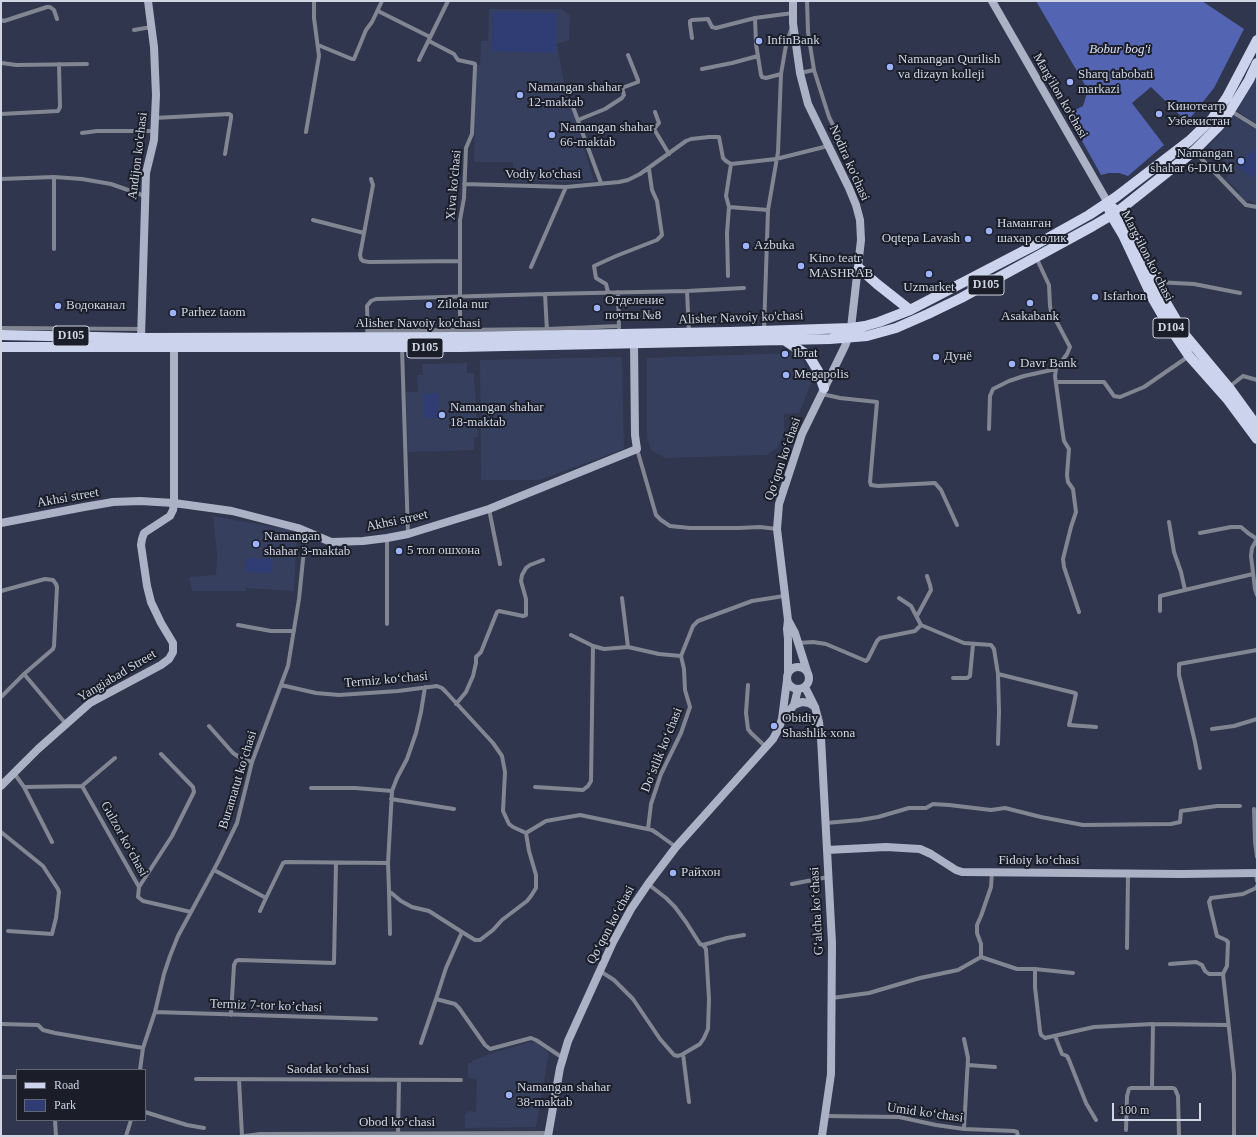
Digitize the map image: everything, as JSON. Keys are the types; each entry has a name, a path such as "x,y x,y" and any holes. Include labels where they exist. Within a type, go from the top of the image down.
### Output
{"main road":[{"name":"Alisher Navoiy ko'chasi","path":"1,347 367,334 619,330 689,333 764,331 851,328 879,322 910,310 1037,244 1108,203 1215,123 1257,40"},
{"name":"D105","path":"848,338 867,336 896,328 928,314 961,298 1114,214 1194,150 1215,123 1230,111 1249,80 1257,63"},
{"name":"Margʻilon koʻchasi","path":"1108,203 1153,299 1189,356 1228,400 1257,439"},
{"name":"Margʻilon koʻchasi","path":"1114,214 1130,232 1154,282 1185,335 1229,387 1257,426"},
{"path":"859,268 910,310"},
{"name":"Alisher Navoiy ko'chasi","path":"1,336 141,333 174,342 402,348 634,344 848,338"},
{"path":"784,340 809,356 818,371 823,391"}],"street":[{"name":"Andijon ko'chasi","path":"141,333 144,196 146,173 154,140 156,82 152,27 148,1"},
{"path":"306,132 319,56 314,18 314,1"},
{"path":"318,45 354,59 366,30 372,22 382,1"},
{"path":"419,60 448,1"},
{"name":"Nodira ko'chasi","path":"792,1 793,23 800,73 808,104 849,188 856,205 861,231 859,268 851,328 848,338"},
{"path":"807,1 808,32 814,70 829,117 836,131"},
{"name":"Marg'ilon ko'chasi","path":"992,1 1108,203"},
{"path":"1,20 4,21 47,7 54,10 56,20"},
{"path":"378,11 430,39"},
{"path":"692,38 690,21 708,19 714,28 755,18 793,13"},
{"path":"755,18 758,56 762,77 766,78 781,74"},
{"path":"764,331 768,210 778,143 781,74 786,45 793,23"},
{"path":"134,30 152,27"},
{"name":"Xiva ko'chasi","path":"430,39 454,54 458,60 475,64 476,67 472,134 466,148 464,198 460,220 460,333"},
{"path":"578,120 605,109 624,96 622,88 638,82 628,54"},
{"path":"702,70 732,64 758,56"},
{"path":"2,63 16,65 87,64"},
{"path":"1,114 58,111 60,107 59,64"},
{"path":"800,73 814,70"},
{"path":"570,99 600,183"},
{"path":"1230,111 1257,127"},
{"path":"655,112 659,123 654,129 669,154"},
{"path":"155,118 231,115 225,154"},
{"path":"82,133 154,131"},
{"name":"Vodiy ko'chasi","path":"464,184 566,187 628,180 649,169 686,141 691,139 717,137 720,138 723,158 732,164"},
{"path":"728,276 727,234 729,207 726,196 732,164 776,158 828,146"},
{"path":"1194,150 1246,205 1257,207"},
{"path":"608,292 606,284 596,278 594,266 657,240 662,235 657,201 652,190 649,169"},
{"path":"1,179 54,177 82,179 111,184 144,196"},
{"path":"54,177 54,249"},
{"path":"371,179 372,185 360,255 363,261 460,261"},
{"path":"531,267 566,187"},
{"path":"729,207 768,210"},
{"path":"313,220 364,233"},
{"path":"1036,257 1049,286 1051,311 1070,347 1067,354 1056,369 1056,382 1064,441 1069,449 1067,475 1068,482 1073,489 1076,512 1063,559 1064,567 1079,612"},
{"path":"1154,282 1194,284 1240,293"},
{"path":"367,334 367,311 369,303 371,300 376,299 687,291 744,288"},
{"path":"687,291 689,333"},
{"path":"618,292 619,330"},
{"path":"545,294 547,332"},
{"path":"1,328 141,333"},
{"name":"Qoʻqon koʻchasi","path":"782,719 788,676 788,620 777,529 779,504 802,434 846,346 848,338"},
{"path":"174,342 174,504"},
{"path":"634,344 635,435 637,450 656,515 670,526 690,528 760,527 777,529"},
{"path":"402,348 408,534"},
{"path":"1056,382 1104,382 1114,396 1120,397 1144,387 1197,350"},
{"path":"989,429 990,396 993,389 1024,376 1056,369"},
{"path":"1229,387 1243,376 1257,380"},
{"path":"823,391 840,398 877,402 870,482 871,485 878,486 935,483 941,490 957,525"},
{"name":"Akhsi street","path":"1,523 113,502 140,501 226,510 306,530 331,542 363,541 408,534 489,509 637,450"},
{"name":"Yangiabad Street","path":"1,786 38,749 90,703 162,665 172,655 174,648 173,643 151,602 141,545 144,533 170,516 174,504"},
{"path":"489,509 500,564"},
{"path":"1169,522 1174,552 1185,590"},
{"path":"1200,532 1231,526 1241,526 1257,539 1252,548 1251,556 1257,595"},
{"name":"Buramatut koʻchasi","path":"140,1069 143,1048 155,1012 170,956 178,936 214,870 237,823 252,762 288,666 299,599 306,530"},
{"path":"387,538 387,624"},
{"path":"456,704 466,692 473,676 476,657 481,652 497,612 499,611 523,616 526,615 526,599 521,581 522,575 526,568 530,565 543,560"},
{"path":"1160,611 1160,596 1253,574"},
{"path":"917,616 931,590 927,576"},
{"path":"1,591 46,579 54,580 56,584 53,649 24,674 1,697"},
{"path":"571,635 593,646 604,649 628,647 659,654 681,656 693,626 698,621 752,601 784,596"},
{"path":"622,598 628,647"},
{"path":"899,598 911,606 921,625 964,643 991,645 994,649 998,674 998,744"},
{"name":"Qoʻqon koʻchasi","path":"788,620 795,632 807,671"},
{"path":"238,625 271,631 294,632"},
{"path":"798,642 826,644 866,661 880,638 907,634 915,631 921,625"},
{"path":"953,678 967,678 970,676 973,644"},
{"path":"535,788 583,790 591,781 593,646"},
{"path":"1200,768 1179,675 1178,664 1257,650"},
{"name":"Doʻstlik koʻchasi","path":"648,830 652,804 661,774 682,733 690,708 685,690 684,669 681,656"},
{"path":"797,667 804,668 807,671 810,677 809,681 801,688 791,686 788,676 790,670 797,667"},
{"path":"24,674 67,724"},
{"path":"998,674 1075,692 1076,694 1069,725 1096,727"},
{"name":"Termiz koʻchasi","path":"281,685 316,693 338,695 398,691 437,686 442,688 493,743 502,756 505,772 503,811 509,824 526,833"},
{"path":"748,685 746,713 748,728 751,733 766,747"},
{"path":"390,934 388,863 391,798 396,778 407,759 416,733 425,687"},
{"name":"Qoʻqon koʻchasi","path":"549,1134 560,1068 568,1041 600,971 631,909 676,847 773,739 782,719 794,704 801,688"},
{"name":"Gʻalcha koʻchasi","path":"801,688 815,707 821,738 832,943 830,1074 822,1136"},
{"path":"794,704 802,702 809,703 815,707"},
{"path":"1212,729 1234,726 1257,719"},
{"path":"210,726 233,753 242,759 252,762"},
{"path":"139,887 172,836 194,792 193,787 161,754"},
{"path":"24,787 82,786 115,758"},
{"path":"14,773 24,787 52,842"},
{"name":"Gulzor koʻchasi","path":"82,786 139,887 138,897 143,901 191,912"},
{"path":"311,788 355,788 392,791"},
{"path":"391,798 454,808"},
{"path":"826,822 860,820 878,817 909,808 926,808 933,804 991,810 1004,808 1041,818 1083,825 1171,824 1180,822 1180,811 1208,807 1240,806"},
{"path":"1254,809 1257,857"},
{"path":"389,891 401,901 412,907 431,912 475,940 480,940 488,935 502,920 531,896 536,888 536,879 526,833 546,821 580,815 648,830 658,834 676,847"},
{"path":"1,832 43,866 59,892 56,918 52,934 8,931"},
{"name":"Fidoiy koʻchasi","path":"827,850 865,847 920,849 962,872 1233,874 1257,876"},
{"path":"260,911 285,862 388,863"},
{"path":"231,1015 234,966 236,961 334,963 336,863"},
{"path":"214,870 266,898"},
{"path":"981,957 981,944 977,933 977,926 991,887 992,872"},
{"path":"1127,948 1128,873"},
{"path":"792,884 828,877"},
{"path":"600,971 614,980 633,998 660,1038 673,1054 676,1056 683,1054 700,1044 708,1029 709,999 706,949 700,944 675,907 648,884"},
{"path":"1234,1136 1234,1074 1223,974 1227,966 1228,942 1217,936 1209,902 1211,898 1243,894 1256,888 1257,886"},
{"path":"420,1043 446,968 462,932"},
{"path":"703,945 744,934"},
{"path":"981,957 1017,969 1035,969 1073,973"},
{"path":"832,998 869,993 920,978 958,970 981,957"},
{"path":"1170,964 1196,962 1202,965 1205,971 1209,974 1223,974"},
{"path":"1035,969 1035,987 1041,1035 1045,1038 1094,1027 1153,1024 1228,1025"},
{"path":"436,999 455,1004 485,1045 490,1049 531,1038 563,1058"},
{"name":"Termiz 7-tor koʼchasi","path":"155,1012 376,1019"},
{"path":"1,1024 38,1025 44,1030 55,1033 143,1048"},
{"path":"1152,1087 1153,1024"},
{"path":"1055,1036 1062,1054 1067,1056 1069,1060 1086,1102 1096,1120"},
{"path":"964,1038 968,1065 964,1129"},
{"path":"683,1054 689,1102"},
{"path":"968,1065 995,1067"},
{"path":"1,1077 16,1077"},
{"name":"Saodat koʻchasi","path":"196,1079 461,1080"},
{"path":"240,1079 242,1136"},
{"path":"398,1080 398,1135"},
{"path":"1126,1130 1129,1089 1152,1087 1173,1088 1178,1096 1179,1136"},
{"path":"146,1112 187,1125 204,1128"},
{"name":"Umid koʻchasi","path":"825,1116 899,1117 964,1129 1014,1131 1017,1132 1018,1136"},
{"path":"55,1121 56,1136"},
{"path":"126,1136 130,1121"},
{"name":"Obod koʻchasi","path":"245,1136 260,1134 549,1134"}],"shaded area":[{"name":"Namangan shahar 12-maktab","path":"489,9 562,9 570,15 569,40 557,44 564,83 594,181 513,181 513,162 474,162 476,65 480,65 481,41 488,41"},
{"path":"1257,72 1257,124 1237,111"},
{"name":"Namangan shahar 6-DIUM","path":"1234,115 1257,129 1257,205 1249,200 1246,203 1238,195 1240,192 1225,179 1233,169 1209,146"},
{"path":"790,353 799,355 808,369 812,381 799,413 784,414 784,433 778,447 767,455 665,458 651,450 647,438 647,358"},
{"path":"622,357 624,449 540,480 481,480 480,360"},
{"name":"Namangan shahar 18-maktab","path":"467,363 467,373 474,373 478,437 474,437 474,450 408,452 406,392 418,392 417,375 423,375 422,364"},
{"name":"Namangan shahar 3-maktab","path":"213,516 291,530 297,533 294,591 246,588 246,591 192,591 189,577 216,575 217,555"},
{"name":"Namangan shahar 38-maktab","path":"534,1041 549,1053 536,1127 465,1128 465,1113 467,1113 467,1111 476,1112 477,1079 468,1078 468,1063 472,1063 472,1061 489,1054"}],"green space":[{"name":"Bobur bog'i","path":"1036,1 1202,1 1244,29 1214,88 1187,122 1151,87 1132,103 1164,145 1128,176 1119,173 1101,175 1067,114 1083,106 1088,90"},
{"path":"493,11 557,13 556,53 492,51"},
{"path":"1254,148 1257,150 1257,171 1251,178 1238,166"},
{"path":"438,393 438,418 423,418 423,394"},
{"path":"246,558 273,559 272,573 245,572"}],"place":[{"name":"InfinBank","path":"759,41"},
{"name":"Namangan Qurilish va dizayn kolleji","path":"890,67"},
{"name":"Sharq tabobati markazi","path":"1070,82"},
{"name":"Namangan shahar 12-maktab","path":"520,95"},
{"name":"Кинотеатр Узбекистан","path":"1159,114"},
{"name":"Namangan shahar 66-maktab","path":"552,135"},
{"name":"Namangan shahar 6-DIUM","path":"1241,161"},
{"name":"Наманган шахар солик","path":"989,231"},
{"name":"Oqtepa Lavash","path":"968,239"},
{"name":"Azbuka","path":"746,246"},
{"name":"Kino teatr MASHRAB","path":"801,266"},
{"name":"Uzmarket","path":"929,274"},
{"name":"Isfarhon","path":"1095,297"},
{"name":"Asakabank","path":"1030,303"},
{"name":"Zilola nur","path":"429,305"},
{"name":"Водоканал","path":"58,306"},
{"name":"Отделение почты №8","path":"597,308"},
{"name":"Parhez taom","path":"173,313"},
{"name":"Ibrat","path":"785,354"},
{"name":"Дунё","path":"936,357"},
{"name":"Davr Bank","path":"1012,364"},
{"name":"Megapolis","path":"786,375"},
{"name":"Namangan shahar 18-maktab","path":"442,415"},
{"name":"Namangan shahar 3-maktab","path":"256,544"},
{"name":"5 тол ошхона","path":"399,551"},
{"name":"Obidiy Shashlik xona","path":"774,726"},
{"name":"Райхон","path":"673,873"},
{"name":"Namangan shahar 38-maktab","path":"509,1095"}]}
